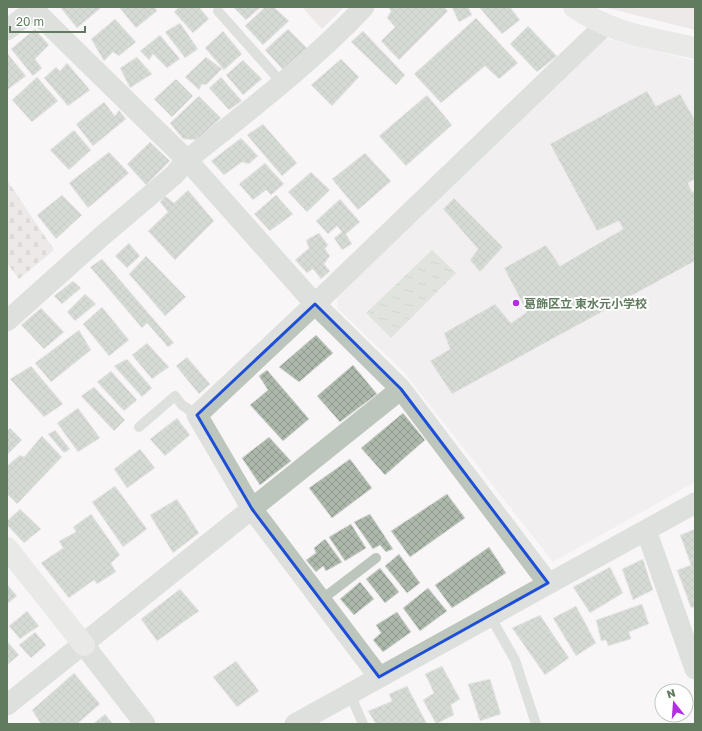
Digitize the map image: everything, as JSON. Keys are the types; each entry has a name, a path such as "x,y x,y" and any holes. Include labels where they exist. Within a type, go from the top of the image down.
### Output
{"street":[{"path":"7,321 102,236 174,176 187,160 282,83 338,34 364,7"},
{"path":"574,7 605,25 633,35 695,48"},
{"path":"7,30 35,8 187,160 315,304 401,389 548,583"},
{"path":"379,677 252,509 197,415 315,304 605,25"},
{"path":"7,706 401,389"},
{"path":"295,724 695,503"},
{"path":"646,530 695,669"},
{"path":"7,548 144,724"}],"lane":[{"path":"218,11 282,83"},
{"path":"139,427 175,396 182,405 197,415"},
{"path":"321,600 376,558"},
{"path":"490,616 515,660 536,724"},
{"path":"350,694 363,724"}],"highlighted area":[{"path":"315,304 401,389 548,583 379,677 252,509 197,415"}],"shaded area":[{"name":"葛飾区立 東水元小学校","path":"604,38 695,61 695,482 553,562 403,371 338,309 337,296"}],"green space":[{"path":"302,7 344,7 322,29"},
{"path":"695,7 695,30 607,8"},
{"path":"7,180 54,250 19,279 7,263"}],"water":[{"path":"432,250 456,273 391,338 366,313"}],"building":[{"path":"60,7 102,7 77,28"},
{"path":"119,7 155,7 157,11 136,28"},
{"path":"179,7 199,7 209,19 193,33 174,12"},
{"path":"233,7 261,7 246,20"},
{"path":"265,7 274,7 289,21 263,45 245,26"},
{"path":"388,7 444,7 448,11 399,60 381,41 395,27 387,18 391,11"},
{"path":"468,7 472,15 459,22 452,8"},
{"path":"479,7 510,7 520,20 502,34"},
{"path":"476,18 518,63 499,79 485,66 441,103 414,74"},
{"path":"115,19 136,42 119,56 113,52 104,61 91,39"},
{"path":"180,23 198,49 185,58 165,32"},
{"path":"528,26 557,56 537,72 510,44"},
{"path":"35,29 49,45 35,59 42,68 33,76 11,49"},
{"path":"288,29 310,51 286,73 265,50"},
{"path":"223,31 242,54 224,70 205,48"},
{"path":"363,31 405,75 396,85 351,42"},
{"path":"160,35 180,59 167,68 153,54 149,60 140,51"},
{"path":"7,53 26,76 7,90"},
{"path":"137,57 152,74 130,88 120,68"},
{"path":"206,57 222,69 206,85 202,84 199,90 185,77"},
{"path":"341,59 359,77 332,106 311,85"},
{"path":"243,60 262,79 243,95 226,75"},
{"path":"67,63 90,90 68,106 44,78 56,67 60,71"},
{"path":"37,77 58,101 32,122 12,100"},
{"path":"221,77 242,101 229,110 209,88"},
{"path":"176,79 193,96 172,117 154,99"},
{"path":"647,91 656,106 680,94 695,120 695,179 688,183 692,192 695,190 695,261 452,394 430,361 450,349 444,333 495,304 511,323 527,312 504,268 546,245 560,266 623,229 619,221 597,231 550,144"},
{"path":"427,95 452,125 406,166 379,136"},
{"path":"199,96 221,118 197,140 183,139 170,123"},
{"path":"104,102 115,116 119,110 126,119 93,146 76,124"},
{"path":"263,124 297,163 282,176 247,135"},
{"path":"74,130 91,150 69,170 50,150"},
{"path":"241,138 258,156 249,164 242,162 224,175 211,161"},
{"path":"150,142 170,161 146,185 127,164"},
{"path":"109,152 129,173 88,208 69,183"},
{"path":"365,153 391,181 358,210 332,179"},
{"path":"265,163 284,184 271,195 266,190 253,200 239,184"},
{"path":"311,172 330,190 307,212 288,192"},
{"path":"188,190 214,221 175,260 148,231 168,212 160,202 165,196 174,203"},
{"path":"62,195 82,215 56,239 37,215"},
{"path":"276,195 293,214 270,231 254,214"},
{"path":"454,198 503,247 480,272 470,260 478,249 443,209"},
{"path":"340,199 360,222 346,234 352,244 342,250 334,238 342,232 337,226 328,234 316,221"},
{"path":"319,233 328,245 325,249 330,256 324,264 330,271 321,279 313,269 307,273 295,260 309,248 306,240"},
{"path":"129,243 140,256 127,268 115,256"},
{"path":"146,256 186,297 165,316 129,274"},
{"path":"102,259 174,343 168,347 147,323 142,328 90,267"},
{"path":"73,281 81,288 62,304 54,296"},
{"path":"85,294 96,304 75,321 67,312"},
{"path":"102,307 129,340 109,356 83,324"},
{"path":"41,308 64,332 44,349 21,325"},
{"path":"79,330 91,350 51,382 35,363"},
{"path":"316,335 333,353 299,382 279,367"},
{"path":"147,343 169,367 152,379 132,355"},
{"path":"187,357 210,384 199,394 176,366"},
{"path":"127,359 152,388 142,397 114,366"},
{"path":"353,365 377,394 340,422 317,396"},
{"path":"31,366 63,404 44,417 10,379"},
{"path":"267,370 309,419 283,441 250,405 268,390 259,376"},
{"path":"111,371 137,400 124,411 97,382"},
{"path":"94,387 125,420 114,431 81,396"},
{"path":"78,408 100,438 78,452 57,423"},
{"path":"403,413 425,440 385,475 361,448"},
{"path":"177,418 190,435 165,456 150,439"},
{"path":"10,428 22,440 7,455 7,431"},
{"path":"55,430 70,449 64,453 48,434"},
{"path":"42,436 62,457 17,504 7,494 7,466 20,455 24,457"},
{"path":"269,437 291,461 260,485 242,458"},
{"path":"140,449 155,468 127,488 114,469"},
{"path":"350,459 372,488 332,518 309,488"},
{"path":"115,486 147,529 123,547 92,502"},
{"path":"447,494 465,518 410,557 391,531"},
{"path":"177,499 199,533 173,553 150,515"},
{"path":"20,509 41,529 24,543 7,525 7,521"},
{"path":"91,514 120,555 111,563 116,572 97,584 94,580 69,598 41,563 63,548 59,541 76,532 73,527"},
{"path":"370,514 393,549 386,552 380,545 373,549 354,522"},
{"path":"351,524 366,548 345,561 329,537"},
{"path":"695,529 695,607 691,608 677,570 691,565 680,535"},
{"path":"325,539 342,562 326,571 323,566 316,572 306,560 316,553 314,548"},
{"path":"489,547 506,573 452,608 435,585"},
{"path":"399,554 420,583 407,593 385,566"},
{"path":"643,559 653,590 633,600 622,569"},
{"path":"610,567 623,593 590,613 573,587"},
{"path":"380,568 399,592 385,603 366,579"},
{"path":"360,582 374,599 354,615 340,599"},
{"path":"7,584 17,596 7,604"},
{"path":"428,588 447,611 420,631 403,608"},
{"path":"180,589 199,611 157,641 141,619"},
{"path":"642,604 649,624 629,632 631,639 608,646 606,640 601,641 596,620"},
{"path":"576,606 596,643 576,656 553,618"},
{"path":"27,611 39,626 20,639 9,626"},
{"path":"397,612 411,632 383,652 373,640 381,633 376,625"},
{"path":"540,615 569,658 545,675 512,628"},
{"path":"35,632 46,645 31,658 19,645"},
{"path":"7,641 19,655 7,665"},
{"path":"236,661 259,691 237,707 213,677"},
{"path":"442,666 460,699 451,705 454,715 436,724 423,700 434,693 425,674"},
{"path":"74,673 100,704 77,724 41,724 32,710"},
{"path":"490,679 501,714 480,721 468,684"},
{"path":"407,686 427,724 376,724 368,711 392,701 389,694"},
{"path":"105,714 113,724 93,724"}],"place":[{"name":"葛飾区立 東水元小学校","path":"516,303"}]}
